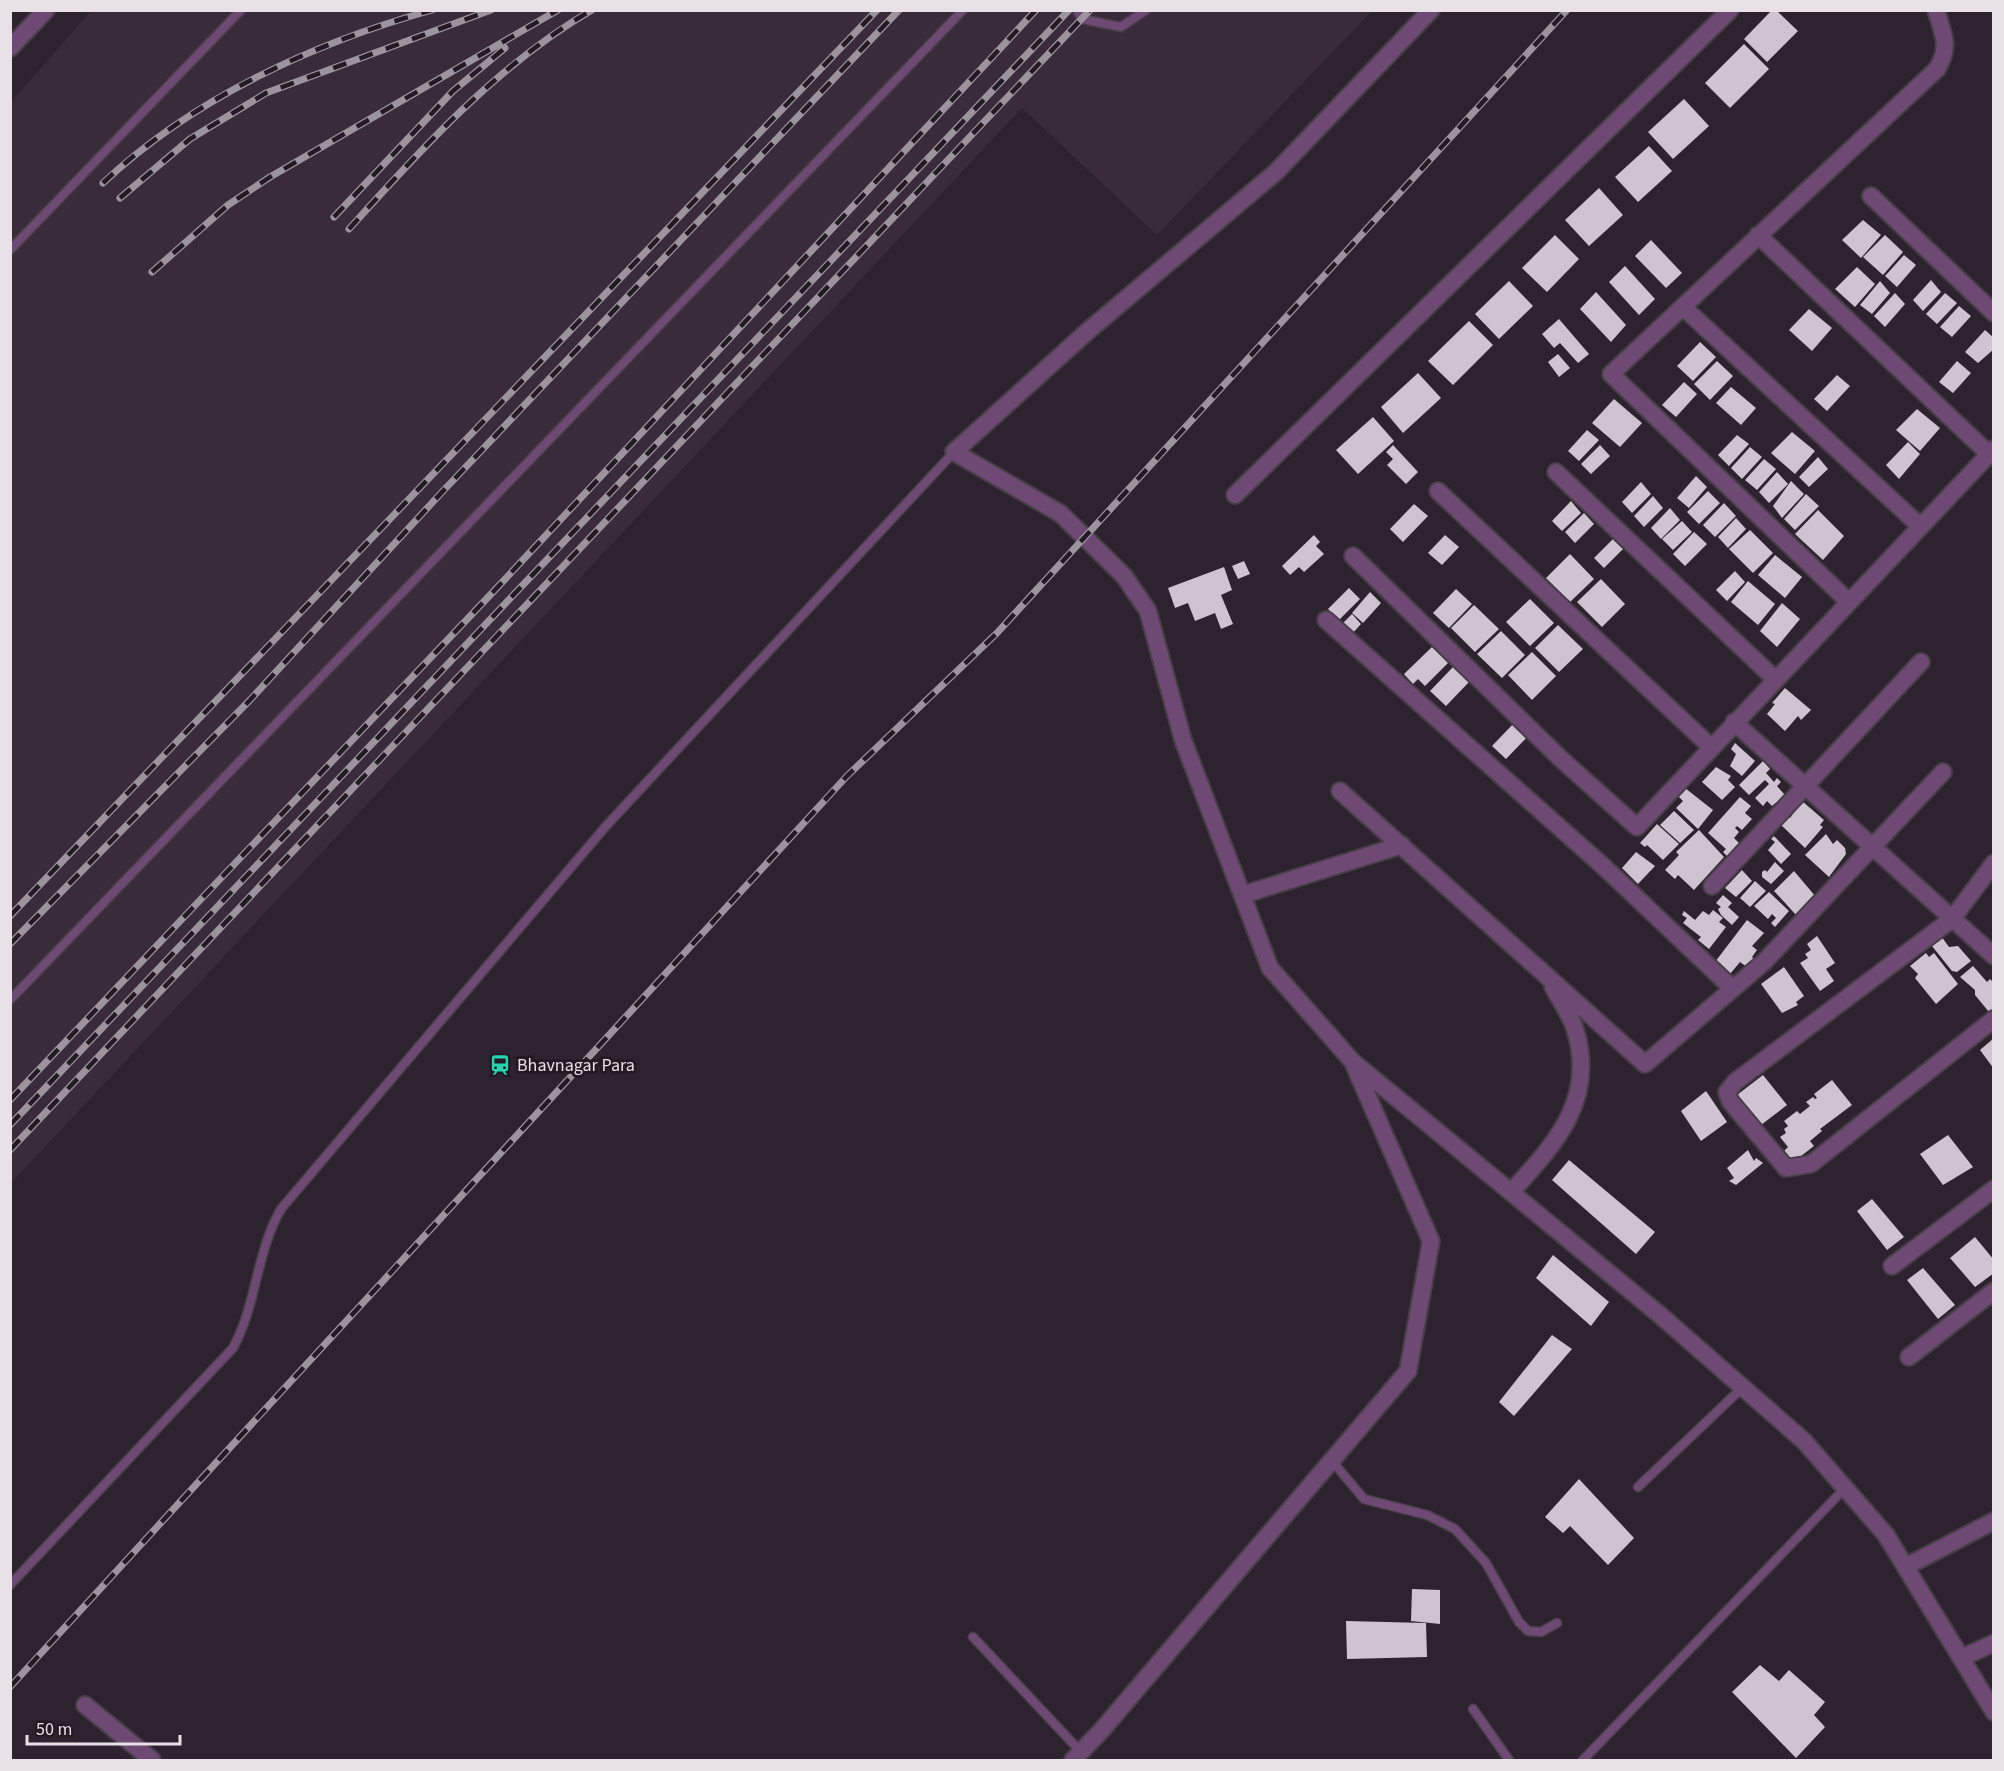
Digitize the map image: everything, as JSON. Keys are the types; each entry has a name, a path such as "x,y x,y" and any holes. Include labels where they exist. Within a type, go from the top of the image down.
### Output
{"street":[{"path":"10,48 46,10"},
{"path":"1431,10 1276,172 1089,330 954,452 1061,514 1124,576 1148,610 1183,740 1270,968 1353,1062 1511,1192 1804,1441 1886,1534 1994,1712"},
{"path":"1235,495 1730,10"},
{"path":"1848,602 1611,374 1937,69 1945,56 1946,41 1936,10"},
{"path":"1871,196 1994,313"},
{"path":"1353,556 1560,758 1637,827 1991,451 1758,235"},
{"path":"1683,307 1920,526"},
{"path":"1556,472 1775,679"},
{"path":"1438,491 1711,747"},
{"path":"1326,620 1603,866 1733,989"},
{"path":"1712,886 1921,662"},
{"path":"1734,722 1994,956"},
{"path":"1340,791 1645,1064 1764,962 1943,772"},
{"path":"1242,895 1402,845"},
{"path":"1994,863 1952,919 1735,1082 1727,1092 1730,1101 1786,1168 1811,1164 1994,1019"},
{"path":"1511,1192 1559,1137 1580,1087 1580,1057 1574,1027 1548,977"},
{"path":"1077,1756 1408,1371 1431,1241 1353,1062"},
{"path":"1892,1266 1994,1189"},
{"path":"1909,1357 1994,1292"},
{"path":"1905,1567 1994,1521"},
{"path":"1961,1658 1994,1643"},
{"path":"85,1705 152,1761"}],"lane":[{"path":"10,250 241,10"},
{"path":"10,1000 963,10"},
{"path":"1077,10 1082,19 1121,27 1146,10"},
{"path":"10,1585 233,1348 246,1319 266,1238 281,1209 606,826 954,452"},
{"path":"1638,1487 1743,1387"},
{"path":"1332,1461 1364,1499 1427,1515 1455,1529 1485,1563 1519,1622 1528,1631 1541,1632 1557,1623"},
{"path":"1583,1761 1845,1488"},
{"path":"973,1637 1077,1756"},
{"path":"1473,1709 1509,1761"}],"shaded area":[{"path":"91,11 1372,11 1157,235 1022,108 11,1183 11,102"}],"building":[{"path":"1772,10 1776,10 1798,31 1767,62 1744,39"},
{"path":"1744,44 1769,69 1730,108 1705,83"},
{"path":"1684,99 1709,126 1673,159 1648,132"},
{"path":"1649,146 1672,171 1638,202 1615,177"},
{"path":"1599,188 1623,215 1589,246 1565,220"},
{"path":"1863,220 1881,235 1861,258 1842,240"},
{"path":"1555,235 1579,259 1547,292 1522,268"},
{"path":"1885,235 1903,252 1883,275 1863,257"},
{"path":"1651,240 1682,273 1666,288 1635,256"},
{"path":"1904,255 1916,265 1897,287 1885,276"},
{"path":"1625,266 1655,299 1639,315 1609,282"},
{"path":"1857,267 1875,284 1855,307 1835,289"},
{"path":"1931,280 1941,292 1923,311 1913,300"},
{"path":"1509,281 1533,306 1499,339 1475,314"},
{"path":"1880,281 1890,293 1872,314 1860,305"},
{"path":"1596,292 1626,325 1611,342 1580,309"},
{"path":"1895,293 1905,304 1885,327 1874,316"},
{"path":"1945,293 1957,303 1937,324 1926,314"},
{"path":"1959,306 1971,316 1952,337 1940,327"},
{"path":"1809,309 1832,328 1812,351 1789,330"},
{"path":"1559,319 1589,354 1578,363 1560,343 1554,348 1542,334"},
{"path":"1469,321 1493,345 1453,385 1428,361"},
{"path":"1985,330 1994,338 1994,349 1978,363 1965,352"},
{"path":"1700,342 1716,357 1693,381 1677,366"},
{"path":"1558,354 1570,368 1559,377 1548,362"},
{"path":"1717,361 1733,376 1710,400 1694,384"},
{"path":"1957,361 1971,373 1953,393 1939,382"},
{"path":"1418,373 1441,398 1403,433 1381,407"},
{"path":"1837,375 1850,386 1827,411 1814,399"},
{"path":"1684,382 1697,394 1676,417 1662,405"},
{"path":"1731,387 1756,408 1741,425 1716,403"},
{"path":"1614,399 1642,423 1620,447 1592,423"},
{"path":"1917,409 1940,428 1920,451 1896,430"},
{"path":"1373,417 1394,441 1358,474 1336,450"},
{"path":"1587,430 1599,440 1579,461 1568,451"},
{"path":"1792,432 1815,451 1795,474 1771,453"},
{"path":"1737,435 1749,444 1729,466 1718,455"},
{"path":"1908,442 1920,454 1899,479 1886,465"},
{"path":"1393,445 1418,472 1406,484 1387,465 1393,459 1386,452"},
{"path":"1600,445 1610,456 1591,474 1581,464"},
{"path":"1750,447 1762,457 1742,479 1731,468"},
{"path":"1818,457 1828,469 1809,487 1799,477"},
{"path":"1764,459 1776,469 1757,490 1745,480"},
{"path":"1777,472 1788,484 1769,503 1759,492"},
{"path":"1696,476 1707,487 1689,508 1677,498"},
{"path":"1791,481 1804,494 1782,518 1773,506"},
{"path":"1641,482 1651,494 1632,513 1622,502"},
{"path":"1708,491 1720,503 1699,524 1687,512"},
{"path":"1806,494 1819,506 1795,530 1784,519"},
{"path":"1653,496 1663,508 1644,527 1634,516"},
{"path":"1571,501 1581,513 1562,531 1552,521"},
{"path":"1724,503 1736,516 1715,537 1703,525"},
{"path":"1414,504 1428,516 1403,542 1390,529"},
{"path":"1670,508 1680,520 1661,539 1651,528"},
{"path":"1818,510 1844,536 1823,560 1795,534"},
{"path":"1584,513 1594,524 1575,543 1565,532"},
{"path":"1736,518 1746,529 1728,548 1718,537"},
{"path":"1682,521 1692,532 1673,550 1662,539"},
{"path":"1750,530 1773,553 1753,573 1729,549"},
{"path":"1694,532 1707,544 1685,566 1673,554"},
{"path":"1314,535 1320,542 1316,546 1324,554 1304,572 1299,567 1290,575 1282,566"},
{"path":"1445,535 1459,547 1442,565 1428,553"},
{"path":"1613,539 1623,549 1604,568 1594,558"},
{"path":"1570,554 1594,579 1570,602 1546,578"},
{"path":"1775,555 1802,577 1785,598 1758,575"},
{"path":"1244,561 1250,574 1238,579 1232,566"},
{"path":"1224,567 1232,590 1221,595 1233,624 1221,629 1215,613 1195,621 1188,603 1175,608 1168,588"},
{"path":"1735,571 1745,582 1727,601 1716,590"},
{"path":"1601,579 1625,604 1602,627 1577,602"},
{"path":"1748,581 1775,604 1758,625 1731,602"},
{"path":"1349,588 1360,599 1339,620 1328,609"},
{"path":"1456,589 1472,604 1449,628 1433,613"},
{"path":"1370,592 1381,603 1363,623 1352,613"},
{"path":"1530,599 1554,623 1530,646 1506,622"},
{"path":"1782,603 1800,619 1777,647 1760,631"},
{"path":"1474,605 1499,629 1475,652 1451,628"},
{"path":"1352,614 1361,624 1351,635 1341,625"},
{"path":"1558,625 1583,649 1559,672 1535,648"},
{"path":"1501,631 1525,655 1502,678 1477,654"},
{"path":"1432,647 1448,663 1425,686 1418,679 1413,684 1404,674"},
{"path":"1532,652 1556,676 1532,700 1508,675"},
{"path":"1453,667 1469,682 1446,706 1430,691"},
{"path":"1785,688 1811,710 1801,720 1798,716 1785,731 1767,714 1775,704 1772,703"},
{"path":"1515,722 1529,735 1506,759 1492,746"},
{"path":"1735,743 1755,761 1742,776 1730,766 1736,754 1731,749"},
{"path":"1763,761 1770,769 1766,773 1774,782 1777,778 1781,782 1777,786 1785,795 1772,806 1767,801 1763,806 1755,798 1769,784 1765,780 1749,795 1739,785"},
{"path":"1716,767 1731,776 1728,780 1735,787 1722,800 1702,782"},
{"path":"1685,788 1713,810 1698,829 1676,808 1683,801 1678,796"},
{"path":"1740,797 1751,806 1745,813 1752,819 1742,830 1737,826 1735,828 1739,832 1734,838 1741,845 1729,858 1723,852 1726,849 1708,833"},
{"path":"1802,801 1824,820 1820,825 1823,827 1805,848 1779,823 1786,816 1790,818"},
{"path":"1674,811 1694,830 1680,843 1660,825"},
{"path":"1657,824 1679,844 1663,860 1647,845 1645,847 1640,843"},
{"path":"1699,830 1724,857 1694,890 1678,875 1675,879 1665,870 1679,855 1676,852"},
{"path":"1826,834 1833,844 1837,840 1845,848 1846,854 1829,877 1805,855"},
{"path":"1774,836 1791,854 1781,864 1768,850 1775,842 1771,839"},
{"path":"1636,852 1655,866 1638,884 1622,868"},
{"path":"1775,862 1784,871 1771,884 1762,877 1762,872 1765,870 1767,872"},
{"path":"1742,870 1752,881 1736,897 1725,888"},
{"path":"1794,871 1816,897 1797,916 1774,891"},
{"path":"1755,881 1766,891 1750,907 1740,898"},
{"path":"1769,892 1789,911 1775,927 1771,923 1776,918 1772,914 1768,919 1754,906"},
{"path":"1723,895 1732,903 1728,907 1739,917 1732,925 1721,915 1718,909 1721,907 1716,903"},
{"path":"1713,910 1723,918 1719,922 1726,927 1709,949 1698,940 1701,937 1683,923 1687,918 1682,915 1684,911 1695,920 1703,911 1709,915"},
{"path":"1747,920 1764,933 1752,946 1757,950 1752,957 1754,959 1747,967 1740,962 1730,974 1715,962"},
{"path":"1817,936 1835,963 1826,969 1834,981 1820,991 1800,963 1808,958 1805,954 1811,950 1807,944"},
{"path":"1941,936 1949,947 1958,946 1971,961 1957,972 1952,971 1932,946"},
{"path":"1926,953 1929,957 1934,953 1958,984 1936,1004 1915,978 1918,974 1910,966"},
{"path":"1973,966 1987,982 1990,979 1994,983 1994,1008 1989,1012 1975,995 1975,990 1960,977"},
{"path":"1784,967 1804,996 1796,1002 1798,1005 1782,1013 1761,984"},
{"path":"1994,1038 1994,1069 1980,1050"},
{"path":"1763,1075 1787,1105 1761,1125 1737,1095"},
{"path":"1832,1080 1852,1105 1820,1129 1822,1131 1810,1141 1814,1146 1792,1163 1783,1152 1788,1147 1780,1137 1786,1133 1784,1129 1788,1126 1784,1121 1797,1111 1800,1114 1810,1106 1806,1102 1813,1097 1817,1098 1814,1094"},
{"path":"1706,1091 1727,1122 1701,1141 1681,1111"},
{"path":"1948,1135 1973,1167 1943,1185 1920,1154"},
{"path":"1748,1150 1754,1161 1756,1158 1763,1163 1736,1185 1729,1181 1734,1178 1727,1168"},
{"path":"1569,1160 1655,1232 1636,1254 1552,1180"},
{"path":"1872,1199 1904,1237 1887,1250 1857,1211"},
{"path":"1975,1237 1994,1260 1994,1273 1975,1287 1950,1258"},
{"path":"1553,1255 1609,1302 1591,1326 1536,1278"},
{"path":"1923,1268 1955,1305 1938,1319 1907,1280"},
{"path":"1552,1335 1572,1349 1514,1416 1499,1402"},
{"path":"1579,1479 1634,1538 1608,1565 1570,1526 1563,1533 1545,1517"},
{"path":"1412,1589 1440,1590 1440,1624 1411,1621"},
{"path":"1346,1621 1426,1623 1427,1657 1347,1659"},
{"path":"1760,1665 1779,1681 1789,1670 1825,1702 1814,1715 1825,1727 1796,1758 1732,1692"}],"railway":[{"path":"103,183 176,125 257,77 343,39 432,10"},
{"path":"120,198 190,139 266,93 491,10"},
{"path":"152,272 228,205 270,177 558,10"},
{"path":"349,229 432,139 492,82 557,32 592,10"},
{"path":"10,916 877,10"},
{"path":"10,944 250,700 443,491 899,10"},
{"path":"10,1100 493,592 1036,10"},
{"path":"10,1125 1069,10"},
{"path":"10,1150 1090,10"},
{"path":"10,1687 847,776 997,633 1567,10"},
{"path":"334,217 453,91 505,48"}],"place":[{"name":"Bhavnagar Para","path":"500,1065"}]}
